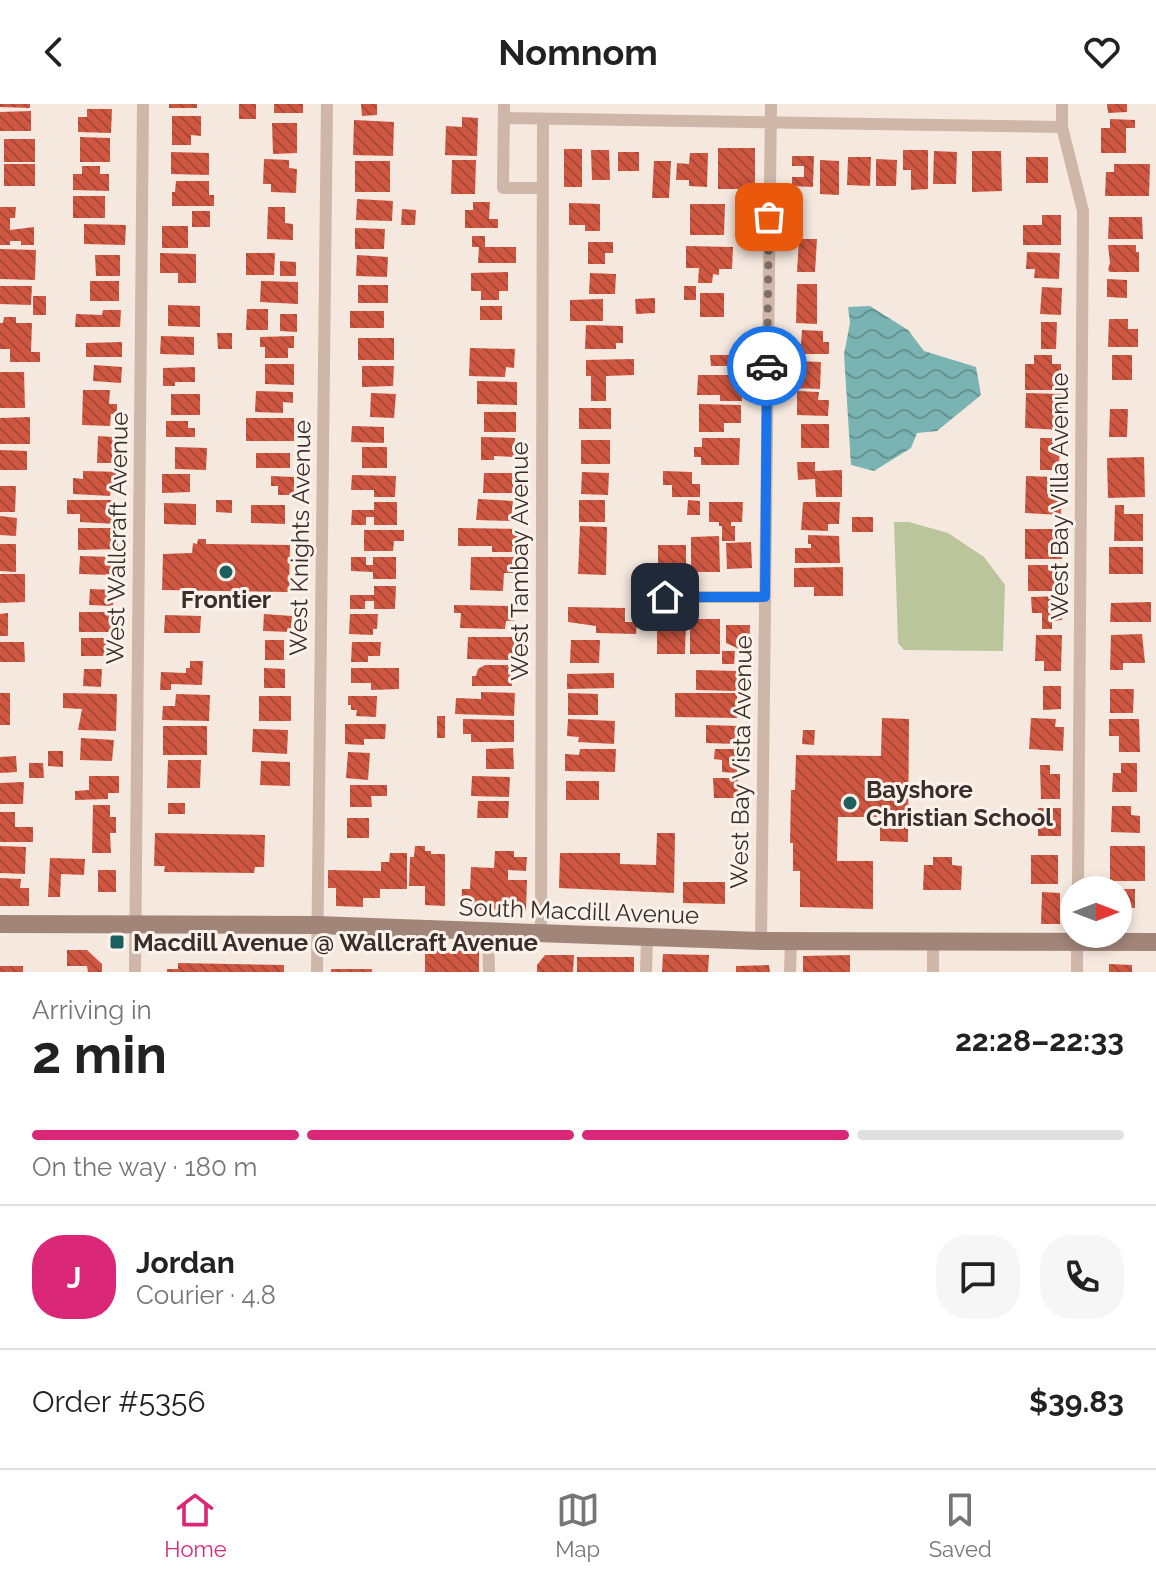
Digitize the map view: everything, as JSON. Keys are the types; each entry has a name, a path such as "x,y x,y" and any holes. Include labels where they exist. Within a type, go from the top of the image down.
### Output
{"street":[{"name":"West Wallcraft Avenue","path":"135,972 143,104"},
{"name":"West Knights Avenue","path":"317,972 327,104"},
{"path":"504,104 503,188 542,188"},
{"name":"West Bay Vista Avenue","path":"761,941 771,104"},
{"name":"West Bay Villa Avenue","path":"1062,104 1062,127 1083,211 1078,876"},
{"path":"504,118 1062,127"},
{"name":"West Tambay Avenue","path":"541,935 543,119"},
{"path":"665,597 765,597"},
{"name":"South Macdill Avenue","path":"0,924 317,925 761,941 933,942 1060,938"},
{"path":"488,932 489,972"},
{"path":"646,972 647,938"},
{"path":"790,972 791,941"},
{"name":"South Macdill Avenue","path":"1132,941 1156,942"},
{"path":"933,942 933,972"},
{"path":"1077,948 1077,972"}],"green space":[{"path":"894,522 909,522 948,533 984,557 1005,585 1003,651 904,650 898,643"}],"water":[{"path":"870,306 908,330 924,351 976,367 981,395 937,431 917,433 911,448 874,471 851,465 844,354 850,323 848,307"}],"building":[{"path":"0,104 30,104 30,108 0,107"},
{"path":"169,104 197,104 197,108 169,108"},
{"path":"239,104 256,104 256,119 239,119"},
{"path":"274,104 303,104 303,113 274,113"},
{"path":"361,104 377,104 377,115 362,116"},
{"path":"1107,104 1127,104 1127,112 1108,113"},
{"path":"87,109 112,109 111,133 78,132 78,117 87,117"},
{"path":"31,111 31,131 0,131 0,112"},
{"path":"172,116 201,116 201,136 191,135 191,145 172,145"},
{"path":"462,117 478,118 477,156 445,155 446,126 462,127"},
{"path":"1110,119 1135,120 1135,128 1126,128 1126,153 1101,153 1101,128 1110,128"},
{"path":"354,120 394,122 393,156 353,155"},
{"path":"272,123 297,123 297,153 273,154"},
{"path":"80,137 110,138 110,162 80,162"},
{"path":"4,139 35,139 35,162 4,162"},
{"path":"718,148 755,148 755,189 718,189"},
{"path":"564,149 582,149 582,187 564,187"},
{"path":"591,150 609,150 610,180 592,180"},
{"path":"903,150 928,150 928,189 911,190 911,170 903,170"},
{"path":"934,151 957,152 956,184 933,184"},
{"path":"972,151 1001,151 1002,191 972,192"},
{"path":"171,152 209,153 209,175 171,174"},
{"path":"618,152 639,152 639,171 618,171"},
{"path":"690,153 708,153 707,187 689,186 689,180 676,180 677,163 689,164"},
{"path":"792,156 814,156 813,187 792,186 792,177 804,177 804,166 792,166"},
{"path":"848,157 871,157 870,186 847,185"},
{"path":"1026,157 1048,157 1048,183 1026,183"},
{"path":"264,159 289,160 289,168 297,169 296,193 271,192 271,184 263,184"},
{"path":"876,159 897,160 896,186 876,186"},
{"path":"452,160 476,160 475,194 451,194"},
{"path":"820,160 839,161 839,195 820,194"},
{"path":"355,161 390,161 390,192 355,192"},
{"path":"654,161 671,161 669,198 652,198"},
{"path":"4,164 35,164 35,186 4,186"},
{"path":"1114,164 1150,164 1149,196 1105,196 1106,172 1114,172"},
{"path":"82,166 100,166 100,174 109,174 109,191 73,190 73,174 82,174"},
{"path":"176,181 209,181 209,195 214,195 214,206 172,206"},
{"path":"73,196 105,196 105,218 73,218"},
{"path":"357,199 393,201 392,221 356,220"},
{"path":"473,202 490,202 489,219 498,219 498,228 465,228 465,210 473,210"},
{"path":"569,203 600,204 600,231 585,231 585,225 569,225"},
{"path":"690,204 725,204 724,235 690,235"},
{"path":"0,207 16,207 15,218 10,218 10,230 34,227 34,245 10,241 10,245 0,245"},
{"path":"268,207 285,207 285,223 293,224 293,240 267,239"},
{"path":"402,209 416,210 415,225 401,225"},
{"path":"192,211 210,211 210,227 192,227"},
{"path":"1042,215 1061,215 1061,245 1023,245 1023,225 1042,225"},
{"path":"1109,217 1142,217 1143,239 1108,239"},
{"path":"84,224 126,225 125,245 84,244"},
{"path":"162,226 188,226 188,248 162,248"},
{"path":"355,228 385,229 384,249 355,249"},
{"path":"472,236 485,236 485,247 516,247 516,263 478,263 479,247 472,247"},
{"path":"799,239 817,239 815,272 797,272"},
{"path":"588,242 613,242 613,253 605,253 605,264 588,264"},
{"path":"1108,245 1136,245 1139,272 1110,272"},
{"path":"686,246 733,247 732,269 719,269 719,275 713,274 712,283 698,283 699,268 686,268"},
{"path":"0,249 36,250 35,280 0,279"},
{"path":"1027,252 1060,253 1059,279 1034,278 1035,269 1026,269"},
{"path":"160,253 196,254 196,283 178,283 178,273 160,273"},
{"path":"246,253 275,253 274,275 246,275"},
{"path":"95,255 120,255 120,276 96,276"},
{"path":"357,255 388,257 387,277 356,276"},
{"path":"280,261 296,262 296,276 280,276"},
{"path":"508,272 508,291 499,291 499,300 481,300 481,291 471,291 471,273"},
{"path":"590,273 616,274 615,294 589,294"},
{"path":"1107,279 1127,280 1127,298 1107,297"},
{"path":"90,281 119,281 119,301 90,301"},
{"path":"261,281 298,282 298,304 260,302"},
{"path":"797,284 817,284 817,324 796,323"},
{"path":"358,285 388,285 388,303 358,303"},
{"path":"0,286 32,286 31,305 0,304"},
{"path":"684,286 696,286 696,300 684,300"},
{"path":"1042,287 1062,288 1061,315 1040,314"},
{"path":"700,293 724,293 724,317 700,317"},
{"path":"33,296 46,296 46,315 33,315"},
{"path":"655,298 655,313 636,314 635,299"},
{"path":"603,299 603,321 570,321 570,300"},
{"path":"168,305 200,306 200,327 168,326"},
{"path":"480,306 502,306 502,320 480,320"},
{"path":"247,309 268,309 268,330 246,330"},
{"path":"103,310 121,310 120,327 75,327 76,314 102,315"},
{"path":"350,311 384,311 384,328 350,328"},
{"path":"280,314 297,314 297,332 280,331"},
{"path":"4,317 16,317 16,323 32,323 31,352 40,352 40,362 10,362 10,349 0,349 0,323 3,323"},
{"path":"1109,319 1128,319 1128,329 1138,329 1138,347 1108,347"},
{"path":"1041,322 1057,322 1056,349 1041,349"},
{"path":"586,325 623,326 623,343 616,343 616,349 585,349"},
{"path":"802,330 823,331 823,342 829,342 829,354 795,354 795,344 801,344"},
{"path":"217,333 232,333 232,349 218,349"},
{"path":"161,336 194,337 194,355 160,354"},
{"path":"294,336 294,348 288,348 288,358 265,358 265,347 260,347 260,337"},
{"path":"358,338 394,338 394,360 358,360"},
{"path":"122,342 122,357 86,357 86,343"},
{"path":"470,348 515,349 514,368 506,367 505,377 469,376"},
{"path":"710,355 732,355 732,366 711,366"},
{"path":"1034,355 1052,355 1052,364 1061,364 1061,390 1025,390 1025,364 1034,364"},
{"path":"1112,355 1132,355 1132,380 1112,380"},
{"path":"634,359 634,375 606,376 606,401 591,401 591,376 586,376 586,360"},
{"path":"796,361 821,362 820,389 795,388"},
{"path":"265,364 294,364 294,385 265,384"},
{"path":"94,365 122,367 121,383 93,381"},
{"path":"362,366 394,366 393,386 362,387"},
{"path":"195,367 195,382 175,382 175,386 163,386 163,368"},
{"path":"0,372 24,372 25,408 0,408"},
{"path":"698,375 738,375 742,401 720,401 720,395 697,395"},
{"path":"477,381 517,382 517,405 477,404"},
{"path":"83,390 110,390 109,404 117,404 117,414 111,414 110,426 82,425"},
{"path":"256,391 293,392 293,403 283,402 283,413 255,412"},
{"path":"797,391 819,392 818,400 829,400 828,416 797,415"},
{"path":"371,393 396,394 394,418 370,417"},
{"path":"1026,393 1062,394 1061,430 1025,428"},
{"path":"171,394 200,394 200,415 171,415"},
{"path":"699,404 741,405 741,423 724,423 724,432 699,432"},
{"path":"579,408 611,408 611,429 579,429"},
{"path":"1110,409 1128,409 1127,437 1109,437"},
{"path":"484,412 516,412 516,432 484,432"},
{"path":"30,417 30,444 0,444 0,418"},
{"path":"246,418 294,418 294,441 246,441"},
{"path":"166,421 188,421 188,428 195,428 195,437 166,437"},
{"path":"801,424 829,424 829,448 801,448"},
{"path":"352,426 384,427 384,443 351,442"},
{"path":"98,436 113,437 112,463 97,463"},
{"path":"481,437 515,438 514,457 494,456 494,460 481,460"},
{"path":"702,438 740,438 739,465 701,465 701,457 694,457 694,447 702,447"},
{"path":"1040,438 1060,438 1059,470 1040,470"},
{"path":"581,440 610,440 610,464 581,464"},
{"path":"175,447 207,448 206,470 175,469"},
{"path":"362,447 387,447 387,468 362,468"},
{"path":"0,450 27,451 27,470 0,470"},
{"path":"256,453 290,453 290,468 256,468"},
{"path":"1144,457 1145,497 1108,498 1107,458"},
{"path":"797,462 815,462 815,471 842,470 842,497 816,497 815,479 798,480"},
{"path":"83,471 121,472 120,488 111,488 110,496 73,494 73,478 83,479"},
{"path":"663,471 692,472 692,484 700,484 700,497 672,497 672,485 663,485"},
{"path":"582,472 609,473 608,495 581,494"},
{"path":"484,473 513,473 513,493 483,493"},
{"path":"162,474 190,474 190,492 162,493"},
{"path":"352,475 396,476 395,497 374,497 374,490 351,490"},
{"path":"271,476 294,477 294,495 278,495 278,486 271,486"},
{"path":"1026,476 1054,477 1053,486 1062,487 1061,515 1025,513"},
{"path":"0,486 16,486 15,512 0,512"},
{"path":"478,499 513,501 511,521 476,520"},
{"path":"67,500 117,500 116,524 80,522 80,514 67,514"},
{"path":"216,500 232,500 232,513 216,512"},
{"path":"579,500 605,500 605,522 579,522"},
{"path":"688,500 700,501 700,515 687,515"},
{"path":"374,502 397,502 397,525 374,525 374,517 366,517 366,525 351,525 352,510 374,510"},
{"path":"709,502 743,502 742,522 731,522 731,526 735,526 735,541 722,541 722,526 719,522 709,522"},
{"path":"803,502 840,502 839,524 828,524 828,531 801,530"},
{"path":"164,503 196,504 196,525 164,524"},
{"path":"251,505 285,505 285,524 251,523"},
{"path":"1115,505 1124,505 1124,514 1143,514 1143,541 1114,541"},
{"path":"0,516 17,518 16,536 0,535"},
{"path":"852,517 873,517 873,532 852,532"},
{"path":"580,526 607,527 606,575 578,574"},
{"path":"78,528 118,528 118,549 78,550"},
{"path":"458,528 519,529 518,552 492,552 492,546 458,546"},
{"path":"1025,529 1061,529 1062,559 1025,559"},
{"path":"364,530 404,530 404,541 394,541 393,551 364,551"},
{"path":"808,535 839,536 840,563 795,563 795,548 811,548"},
{"path":"719,536 720,572 691,572 691,537"},
{"name":"Frontier","path":"198,539 206,539 206,544 290,545 289,592 162,590 163,554 192,553 193,543 197,544"},
{"path":"751,542 752,568 727,569 726,543"},
{"path":"0,544 16,544 16,572 0,571"},
{"path":"658,545 686,545 686,569 658,569"},
{"path":"1109,547 1143,547 1143,574 1109,574"},
{"path":"80,556 112,557 111,575 79,574"},
{"path":"351,557 366,557 366,565 373,565 373,557 396,557 396,579 373,579 373,572 351,571"},
{"path":"471,557 516,557 516,573 504,573 503,591 470,590"},
{"path":"1028,565 1061,565 1061,591 1028,591"},
{"path":"843,567 843,596 814,596 814,587 794,587 794,568"},
{"path":"0,574 25,574 25,602 0,603"},
{"path":"374,586 396,586 395,609 374,609 374,601 365,601 365,609 350,609 350,595 374,595"},
{"path":"90,589 114,590 113,606 89,605"},
{"path":"1061,596 1062,620 1052,621 1052,629 1042,629 1042,613 1032,613 1031,597"},
{"path":"1151,602 1151,622 1110,622 1111,603"},
{"path":"454,605 514,606 514,621 506,621 505,629 460,628 461,613 454,613"},
{"path":"568,607 625,608 625,622 637,622 636,634 596,633 596,626 568,622"},
{"path":"79,612 115,612 115,632 79,632"},
{"path":"8,613 8,636 0,636 0,614"},
{"path":"264,614 292,616 291,632 263,631"},
{"path":"350,614 378,614 377,629 373,629 373,635 349,634"},
{"path":"165,615 201,616 200,633 164,633"},
{"path":"673,619 686,619 685,654 657,654 657,624 673,623"},
{"path":"690,619 720,619 720,654 690,654"},
{"path":"726,625 750,625 749,655 736,655 737,648 726,643"},
{"path":"1142,634 1145,663 1123,663 1123,670 1110,670 1111,635"},
{"path":"1036,635 1062,635 1061,671 1044,671 1044,661 1035,661"},
{"path":"468,637 514,637 514,660 467,659"},
{"path":"81,638 115,638 116,656 81,656"},
{"path":"265,640 284,640 284,660 265,660"},
{"path":"571,640 600,640 599,663 570,663"},
{"path":"0,642 24,642 25,662 0,662"},
{"path":"352,642 381,642 380,656 368,656 368,662 351,662"},
{"path":"722,651 735,651 734,664 722,664"},
{"path":"190,661 203,661 202,685 171,684 171,690 160,690 161,672 186,673"},
{"path":"485,665 512,665 512,686 472,686 472,676 476,676 478,669"},
{"path":"264,668 285,669 285,688 264,688"},
{"path":"351,668 399,668 399,689 371,690 371,683 351,683"},
{"path":"84,669 102,669 101,687 83,686"},
{"path":"696,670 737,671 737,691 696,690"},
{"path":"614,673 614,688 567,689 567,674"},
{"path":"1043,686 1061,686 1061,709 1043,710"},
{"path":"1110,689 1134,689 1133,713 1110,713"},
{"path":"481,692 515,693 514,716 455,714 456,698 481,699"},
{"path":"0,693 10,693 10,725 0,725"},
{"path":"63,693 117,694 116,731 78,730 82,709 63,708"},
{"path":"568,693 598,694 598,715 568,715"},
{"path":"675,693 737,693 737,718 675,717"},
{"path":"176,694 210,695 209,721 162,720 163,706 175,706"},
{"path":"259,696 291,696 291,721 259,721"},
{"path":"348,696 377,696 376,717 356,716 357,710 351,710 351,705 348,705"},
{"path":"437,716 445,716 445,738 437,738"},
{"name":"Bayshore Christian School","path":"882,718 909,719 908,842 880,841 880,817 838,817 837,861 873,861 873,909 800,907 800,871 793,871 793,843 790,843 791,790 795,790 796,755 881,756"},
{"path":"1031,718 1056,719 1055,727 1064,727 1063,751 1029,749"},
{"path":"463,719 514,720 514,742 471,742 471,734 463,734"},
{"path":"568,719 615,721 614,744 578,742 579,737 567,736"},
{"path":"1109,719 1139,719 1140,752 1119,752 1119,736 1109,736"},
{"path":"345,724 386,724 385,739 364,739 364,745 345,744"},
{"path":"706,725 738,726 737,744 706,743"},
{"path":"163,726 207,726 207,755 163,755"},
{"path":"253,729 288,730 287,754 252,752"},
{"path":"803,730 815,730 814,745 802,744"},
{"path":"81,738 114,740 112,761 80,760"},
{"path":"513,748 514,769 486,769 486,749"},
{"path":"580,749 616,749 615,772 565,771 565,754 579,755"},
{"path":"715,749 737,749 737,773 722,772 722,760 714,759"},
{"path":"48,751 63,751 63,767 48,766"},
{"path":"348,752 370,753 368,780 346,778"},
{"path":"16,756 17,772 0,773 0,757"},
{"path":"168,760 201,760 200,788 167,788"},
{"path":"261,761 290,762 290,786 260,785"},
{"path":"29,763 43,763 44,778 29,778"},
{"path":"1121,763 1137,763 1137,792 1112,792 1113,773 1121,773"},
{"path":"1040,765 1050,765 1050,774 1060,774 1060,799 1041,799"},
{"path":"89,776 119,776 119,793 108,793 108,799 75,800 75,791 89,790"},
{"path":"472,776 510,777 509,797 471,796"},
{"path":"713,778 738,778 738,798 714,798"},
{"path":"566,781 599,781 599,800 566,800"},
{"path":"24,782 23,804 0,804 0,783"},
{"path":"350,785 387,785 387,796 371,796 372,807 350,807"},
{"path":"478,801 509,801 508,818 477,818"},
{"path":"168,803 185,803 185,814 168,814"},
{"path":"93,805 110,805 110,817 116,817 116,833 110,833 111,853 92,853"},
{"path":"1112,806 1131,806 1131,815 1140,816 1140,833 1111,832"},
{"path":"1038,808 1061,808 1061,836 1038,836"},
{"path":"0,812 15,812 15,827 33,827 33,842 0,842"},
{"path":"347,818 369,818 369,838 347,838"},
{"path":"155,833 265,835 264,867 255,867 254,873 164,872 165,866 154,866"},
{"path":"657,833 675,833 674,893 559,888 560,853 620,853 620,864 656,865"},
{"path":"0,846 26,847 25,874 0,873"},
{"path":"415,846 425,846 425,851 431,851 431,854 445,854 445,906 425,905 425,886 409,886 410,857 414,857"},
{"path":"1110,846 1145,846 1145,881 1132,881 1132,876 1110,876"},
{"path":"495,851 514,851 514,857 527,857 526,871 508,870 508,880 527,880 526,910 461,909 462,889 470,889 471,867 494,868"},
{"path":"390,853 407,853 407,889 380,889 380,898 363,898 363,907 336,906 336,888 328,888 328,870 381,871 381,862 389,862"},
{"path":"1031,855 1058,855 1058,884 1031,884"},
{"path":"933,857 952,857 952,865 962,866 961,890 923,890 924,865 933,865"},
{"path":"50,858 85,859 84,875 61,874 60,897 48,897"},
{"path":"98,870 116,870 116,892 98,892"},
{"path":"0,878 21,879 20,888 29,888 29,906 0,906"},
{"path":"683,882 725,882 725,904 683,903"},
{"path":"1132,889 1135,889 1135,908 1132,908"},
{"path":"1042,892 1060,893 1060,924 1041,924"},
{"path":"67,950 87,950 102,964 102,972 88,972 87,966 67,966"},
{"path":"425,950 479,951 479,972 425,972"},
{"path":"663,954 709,955 708,972 662,972"},
{"path":"545,955 574,955 573,972 537,972 537,965"},
{"path":"850,955 850,972 803,972 803,956"},
{"path":"577,957 634,957 634,972 577,972"},
{"path":"178,963 284,965 284,972 167,972 167,969 178,969"},
{"path":"1109,964 1132,965 1132,972 1109,972"},
{"path":"769,965 770,972 736,972 736,966"},
{"path":"0,966 23,966 23,972 0,972"},
{"path":"331,969 372,969 372,972 331,972"}],"way so far":[{"path":"767,366 769,217"}],"place":[{"name":"Frontier","path":"226,572"},
{"name":"Bayshore Christian School","path":"850,803"},
{"name":"Macdill Avenue @ Wallcraft Avenue","path":"117,942"}],"route":[{"path":"665,597 765,597 767,366"}]}
